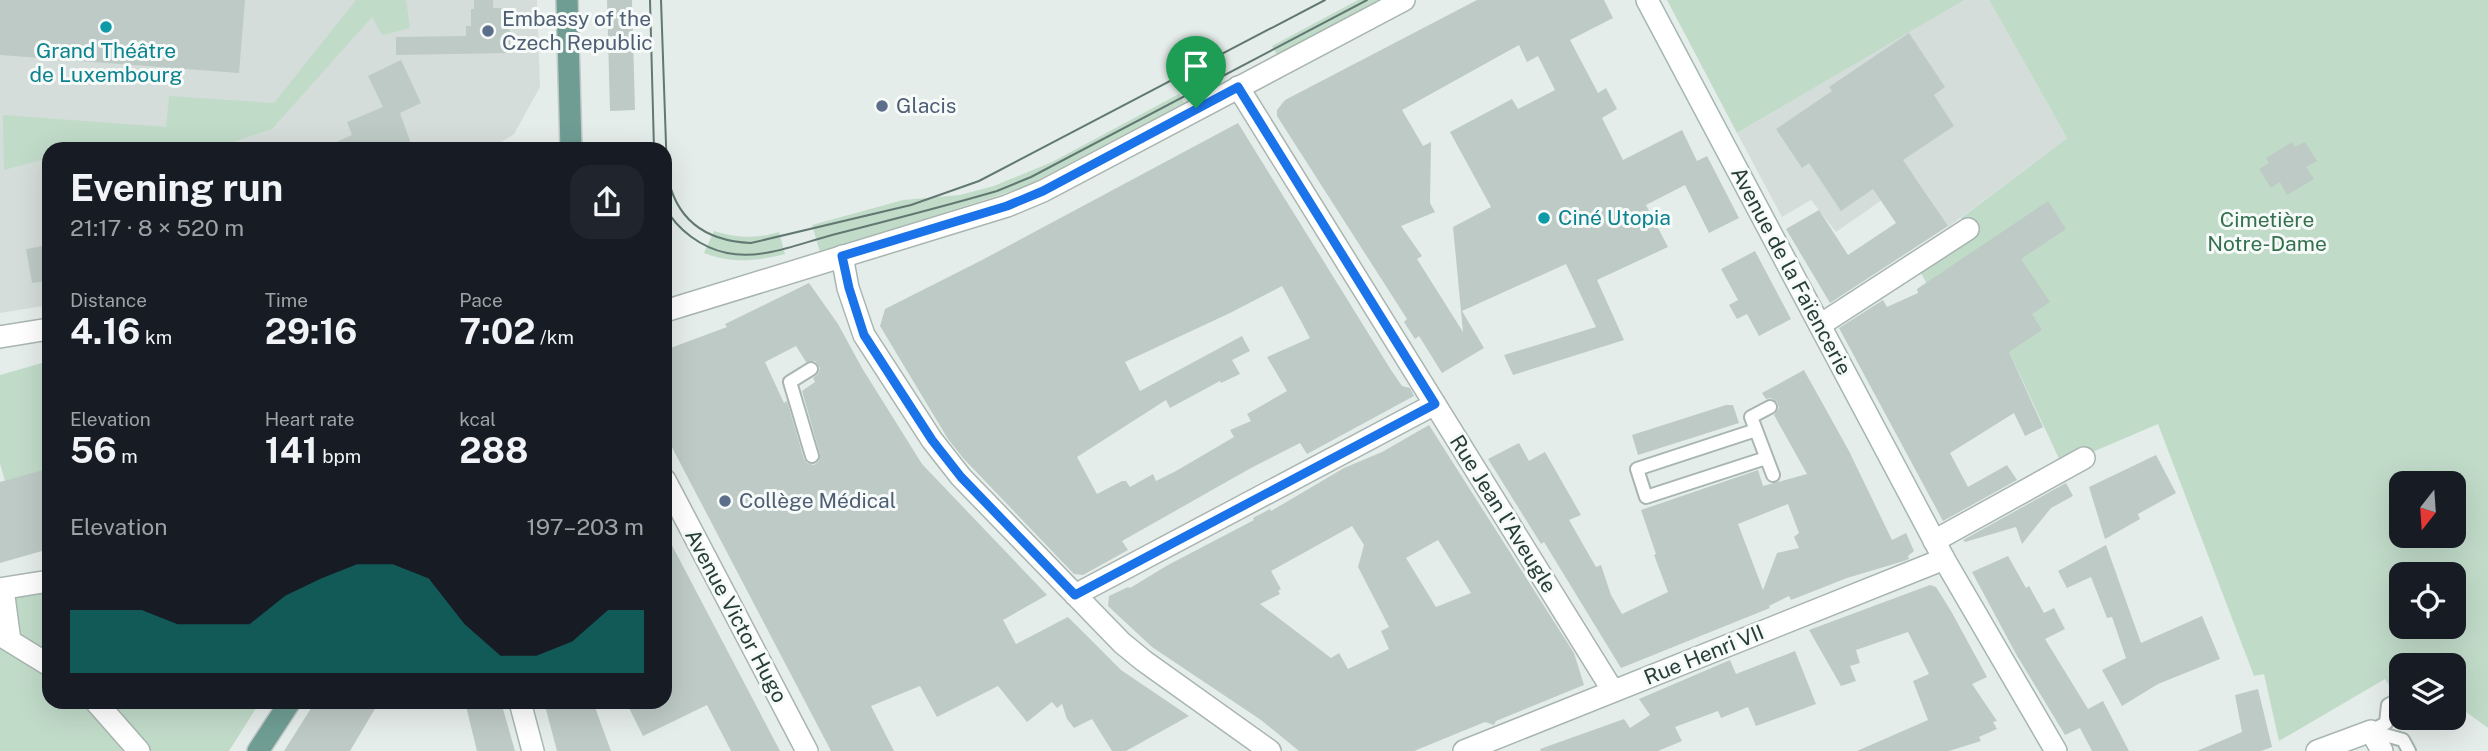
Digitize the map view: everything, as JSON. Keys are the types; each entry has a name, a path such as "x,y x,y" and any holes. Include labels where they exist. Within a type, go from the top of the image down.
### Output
{"main road":[{"path":"566,0 571,142"},
{"path":"258,751 285,709"}],"street":[{"path":"672,309 1007,206 1043,191 1404,0"},
{"name":"Avenue de la Faïencerie","path":"1647,0 1939,550 2056,751"},
{"name":"Rue Jean l'Aveugle","path":"1238,87 1613,691"},
{"path":"1819,325 1968,229"},
{"path":"842,256 859,340 961,477 1122,642 1144,661 1270,751"},
{"path":"0,337 42,330"},
{"path":"1075,595 1435,404"},
{"path":"1939,550 2084,458"},
{"name":"Avenue Victor Hugo","path":"672,493 807,751"},
{"name":"Rue Henri VII","path":"1464,751 1613,691 1939,550"},
{"path":"42,581 1,589 5,638 42,661"},
{"path":"102,709 139,751"},
{"path":"522,709 533,751"},
{"path":"2317,751 2371,730 2382,751"}],"lane":[{"path":"811,369 790,382 811,456"},
{"path":"1770,407 1751,416 1773,475"},
{"path":"1756,430 1637,470 1646,498 1766,457"},
{"path":"2371,730 2386,723 2389,704"},
{"path":"2371,730 2403,740 2409,751"}],"shaded area":[{"path":"0,0 537,0 540,87 514,134 501,142 42,142 42,306 0,313"},
{"path":"1963,0 1989,0 2067,138 1948,227 1915,177 1836,232 1811,200 1782,217 1737,133"}],"green space":[{"path":"356,0 406,0 410,28 382,35 372,17 272,129 232,142 42,142 42,160 4,170 3,115 166,127 169,96 274,103"},
{"path":"1358,0 1381,0 1277,55 1272,46"},
{"path":"1667,0 1964,0 1737,133"},
{"name":"Cimetière Notre-Dame","path":"1989,0 2488,0 2488,728 2466,712 2466,653 2389,653 2389,685 2385,679 2279,741 2264,674 2254,676 2158,424 2062,465 2010,354 1975,374 1921,273 1973,237 1961,218 2067,138"},
{"path":"1179,94 1184,103 1025,187 820,252 812,225 903,200 960,195 994,186 1052,162"},
{"path":"714,231 746,237 779,232 785,254 744,260 725,259 704,253"},
{"path":"42,363 42,470 5,481 0,464 0,375"},
{"path":"42,591 42,709 256,709 229,751 0,751 0,635 4,599"}],"building":[{"name":"Grand Théâtre de Luxembourg","path":"0,0 245,0 239,73 0,55"},
{"name":"Embassy of the Czech Republic","path":"474,0 493,0 493,8 509,8 510,53 396,55 396,37 466,36 466,26 471,26"},
{"path":"607,0 632,0 635,110 610,111"},
{"path":"1477,0 1604,0 1613,18 1570,40 1598,93 1606,88 1617,109 1602,118 1623,160 1682,130 1697,161 1707,156 1739,218 1709,233 1685,185 1646,205 1668,247 1597,280 1624,340 1513,375 1504,355 1596,327 1566,264 1462,311 1484,348 1442,373 1419,336 1415,339 1404,322 1407,319 1277,116 1277,110 1285,100","holes":["1519,45 1527,62 1538,56 1555,90 1518,109 1512,99 1450,132 1491,207 1453,227 1463,332 1417,259 1422,256 1401,226 1435,212 1430,203 1431,142 1423,146 1402,110"]},
{"path":"1909,33 1945,87 1934,95 1954,126 1903,160 1948,226 1830,303 1786,229 1819,210 1848,255 1896,223 1873,189 1841,211 1809,163 1802,168 1776,129 1832,91 1829,87"},
{"path":"401,60 421,103 400,113 409,142 336,142 352,135 347,122 383,107 368,76"},
{"path":"1238,123 1391,370 1402,386 1410,388 1414,396 1307,454 1300,443 1251,468 1122,541 1128,550 1083,575 1074,574 948,439 880,326 885,309","holes":["1282,286 1310,338 1267,357 1287,391 1247,414 1251,421 1230,430 1234,437 1156,481 1153,474 1130,487 1126,481 1122,481 1097,494 1077,457 1166,400 1170,408 1220,381 1221,383 1240,374 1232,360 1250,351 1242,336 1140,391 1125,362"]},
{"path":"2292,142 2295,147 2305,142 2317,161 2306,167 2314,179 2287,195 2280,182 2271,188 2259,169 2269,163 2266,158"},
{"path":"2048,201 2066,229 2021,259 2050,302 2032,314 2042,330 2009,352 2043,427 2025,436 2014,413 1950,453 1968,487 2007,465 2017,480 1943,521 1839,328 1883,300 1887,307 1918,293 1917,289"},
{"path":"42,246 42,282 32,283 26,249"},
{"path":"1755,251 1791,319 1759,336 1747,314 1737,319 1729,305 1738,300 1721,269"},
{"path":"809,283 838,324 922,464 1047,595 1003,620 1016,644 1068,617 1121,670 1189,716 1126,751 1112,751 1092,719 1074,728 1067,719 1062,704 1057,708 1052,702 1027,722 998,686 937,717 920,686 871,706 894,751 831,751 672,447 672,347 727,327 725,324","holes":["796,346 806,362 815,361 820,368 813,378 815,382 802,391 820,454 819,461 814,465 804,459 787,401 784,403 765,362"]},
{"path":"1804,370 1849,451 1892,540 1906,533 1914,551 1908,556 1909,559 1904,561 1847,578 1791,600 1789,596 1769,606 1770,608 1621,668 1544,542 1541,544 1488,459 1519,443 1529,461 1545,452 1581,515 1569,520 1596,567 1601,565 1611,595 1622,614 1668,592 1641,510 1758,470 1763,486 1807,474 1774,415 1779,408 1777,402 1771,398 1766,399 1762,393","holes":["1788,504 1799,533 1794,537 1799,548 1777,553 1763,590 1738,524"]},
{"path":"1733,405 1739,423 1638,455 1632,435"},
{"path":"1429,425 1574,653 1584,685 1496,721 1494,725 1485,722 1414,751 1299,751 1261,720 1152,647 1108,606 1109,596 1130,588 1344,468 1382,452","holes":["1352,526 1364,545 1358,567 1389,627 1381,631 1389,649 1348,669 1339,653 1331,658 1260,604 1280,594 1278,591 1281,589 1271,571","1438,540 1471,593 1436,607 1406,558"]},
{"path":"2156,455 2176,493 2138,514 2140,519 2105,539 2089,487"},
{"path":"42,470 42,551 0,563 0,482"},
{"path":"2066,483 2073,496 2051,508 2022,544 2016,527 1965,542 1963,540"},
{"path":"672,545 780,751 731,751 707,705 643,736 630,709 672,709"},
{"path":"2106,545 2141,643 2202,616 2220,659 2158,684 2122,706 2102,670 2126,658 2112,617 2107,618 2091,577 2067,588 2058,571"},
{"path":"2008,556 2044,613 2054,608 2065,629 2045,639 2088,709 2103,701 2129,751 2092,751 2080,728 2065,735 2016,654 1972,572"},
{"path":"1930,585 1936,587 1951,611 1987,677 1972,684 1997,721 1993,722 1997,729 1979,737 1981,741 1949,751 1857,751 1928,720 1913,681 1929,674 1908,632 1856,650 1860,663 1850,666 1856,681 1841,686 1809,630"},
{"path":"1795,651 1816,704 1756,726 1748,707 1721,718 1718,711 1675,727 1682,741 1658,751 1540,749 1624,719 1630,728 1650,715 1639,699 1730,660 1736,674"},
{"path":"2258,689 2272,747 2261,751 2197,751 2242,732 2235,695"},
{"path":"311,709 375,709 350,751 284,751"},
{"path":"467,709 503,709 515,751 477,751"},
{"path":"546,709 596,709 611,751 557,751"}],"tram line":[{"path":"650,0 654,142"},
{"path":"661,0 666,142"},
{"path":"672,191 685,215 695,225 720,238 751,243 911,205 979,181 1325,0"},
{"path":"672,218 683,230 718,251 740,255 767,253 997,191 1031,177 1367,0"}],"place":[{"name":"Grand Théâtre de Luxembourg","path":"106,27"},
{"name":"Embassy of the Czech Republic","path":"488,31"},
{"name":"Glacis","path":"882,106"},
{"name":"Ciné Utopia","path":"1544,218"},
{"name":"Collège Médical","path":"725,501"}],"route":[{"path":"1238,87 1435,404 1075,595 961,477 932,440 864,335 842,256 1007,206 1043,191 1196,108 1238,87"}]}
